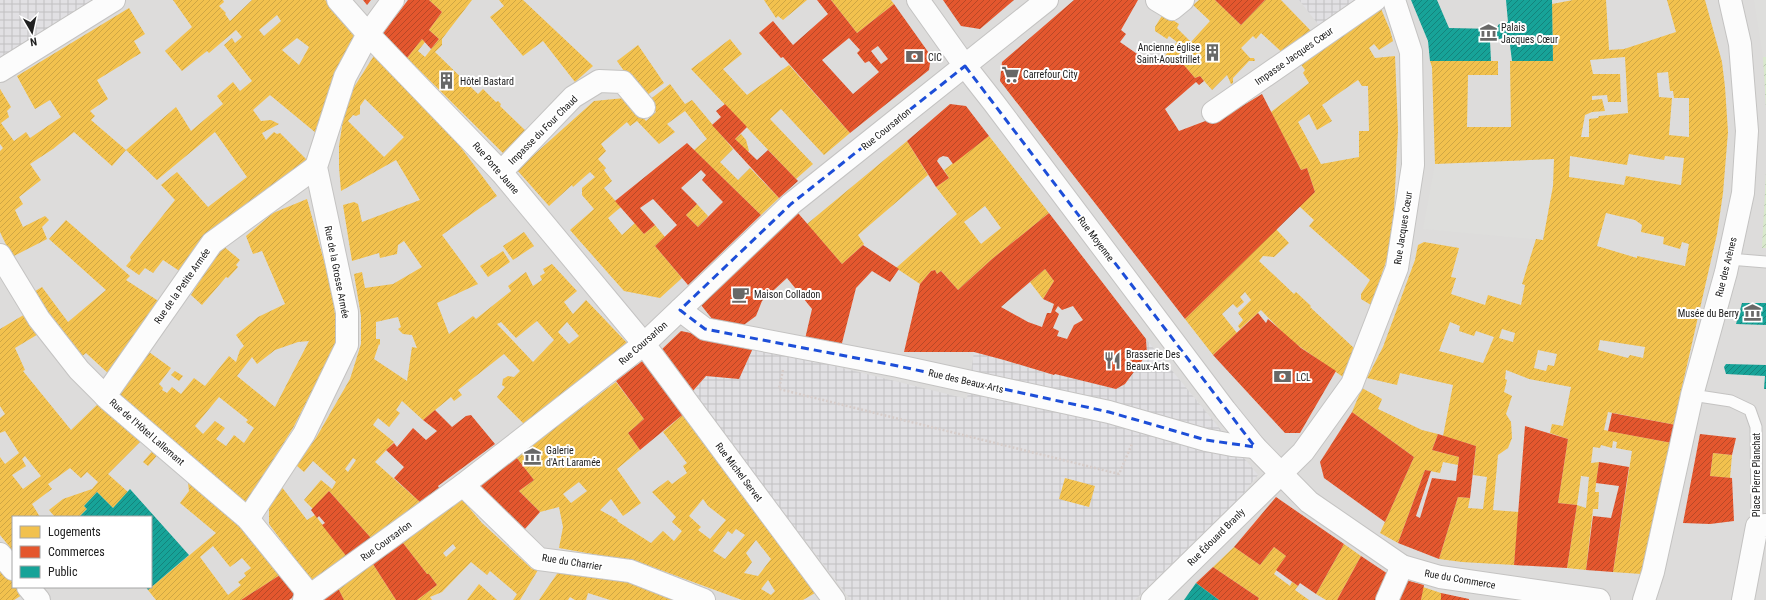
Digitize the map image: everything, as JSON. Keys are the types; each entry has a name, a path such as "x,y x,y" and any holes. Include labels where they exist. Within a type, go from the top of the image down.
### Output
{"street":[{"path":"0,71 114,0"},
{"name":"Rue Porte Jaune","path":"338,0 368,34 501,172 644,344"},
{"name":"Rue de la Grosse Armée","path":"248,519 304,434 347,345 347,312 316,167 345,77 368,34 393,0"},
{"name":"Rue Moyenne","path":"918,0 965,66 1004,115 1177,348 1255,447 1280,474"},
{"name":"Rue Coursarlon","path":"306,600 462,485 644,344 791,204 1047,0"},
{"path":"1157,0 1172,9 1183,0"},
{"name":"Impasse Jacques Cœur","path":"1213,112 1375,0"},
{"name":"Rue Jacques Cœur","path":"1280,474 1303,452 1352,384 1397,268 1413,165 1411,52 1394,0"},
{"name":"Rue des Arènes","path":"1644,600 1653,572 1692,395 1729,259 1744,193 1747,131 1740,44 1730,0"},
{"name":"Impasse du Four Chaud","path":"501,172 573,97 599,80 623,82 644,107"},
{"name":"Rue de la Petite Armée","path":"105,396 212,243 316,167"},
{"name":"Rue de l'Hôtel Lallemant","path":"0,255 39,320 79,370 105,396 248,519 304,588 306,600"},
{"name":"Rue des Beaux-Arts","path":"680,310 705,329 898,366 1109,412 1232,446 1255,447"},
{"name":"Rue Michel Servet","path":"644,344 829,598"},
{"name":"Rue du Commerce","path":"1280,474 1309,502 1402,566 1440,577 1599,600"},
{"name":"Rue Édouard Branly","path":"1152,600 1280,474"},
{"name":"Rue du Charrier","path":"462,485 539,559 630,571 704,600"},
{"name":"Place Pierre Planchat","path":"1743,600 1761,525"},
{"path":"0,554 12,568"},
{"path":"1387,600 1402,566"}],"lane":[{"path":"1729,259 1766,262"},
{"name":"Place Pierre Planchat","path":"1692,395 1732,401 1750,410 1756,427 1761,525"}],"path":[{"path":"790,345 779,389 1119,474 1143,422"}],"highlighted area":[{"path":"965,66 1255,447 1206,440 1109,412 898,366 705,329 680,310 791,204"}],"shaded area":[{"path":"0,0 1766,0 1766,600 0,600"},
{"path":"0,0 125,0 0,78"},
{"path":"1299,0 1375,0 1326,34"},
{"path":"1754,0 1766,0 1766,57 1763,57"},
{"path":"1554,159 1553,186 1543,240 1423,229 1435,164"},
{"path":"1146,339 1258,475 1243,494 1135,600 851,600 692,394 706,376 739,378 754,346 967,399 974,352 1053,375 1147,354"}],"green space":[{"path":"1763,57 1766,57 1766,109"},
{"path":"1766,172 1766,248 1762,248"}],"building: Logements":[{"path":"173,0 223,0 224,2 219,6 226,13 225,14 230,21 252,0 325,0 361,35 342,58 328,112 316,133 270,95 253,110 261,121 271,120 279,124 262,133 266,140 274,132 277,134 280,133 308,161 184,274 163,260 153,273 145,268 139,275 126,266 131,260 130,257 175,200 161,185 177,172 208,207 247,177 215,132 157,180 126,150 176,107 191,131 223,104 217,96 233,82 240,91 252,81 224,45 232,38 235,43 242,37 236,30 209,53 207,51 182,71 165,51 192,27","holes":["277,15 281,21 264,36 259,30","297,38 309,47 299,65 282,50"]},
{"path":"429,0 472,0 442,39 442,45 435,52 478,94 483,89 496,102 498,101 501,104 500,106 527,132 505,155 407,58 422,39 425,42 418,51 425,57 439,39 429,30 442,12"},
{"path":"499,0 523,0 593,66 575,82 543,41 523,56 490,17 504,6"},
{"path":"764,0 807,0 783,20 778,16 776,18"},
{"path":"831,0 891,0 894,4 857,33"},
{"path":"1199,0 1215,0 1241,25 1265,0 1281,0 1312,32 1286,56 1261,33 1256,39 1253,36 1241,48 1250,58 1254,58 1255,61 1249,61 1233,78 1233,83 1231,84 1227,75 1212,90 1200,76 1195,78 1177,57 1169,66 1161,60 1177,42 1169,36 1167,39 1155,31 1155,27 1163,14 1179,24 1177,28 1191,42 1210,21 1193,5"},
{"path":"1573,0 1606,0 1609,50 1624,49 1676,32 1667,0 1705,0 1722,62 1728,132 1723,193 1717,234 1677,409 1679,409 1676,425 1608,412 1604,430 1672,443 1641,574 1613,572 1632,451 1616,448 1617,442 1613,441 1612,448 1601,445 1600,448 1593,447 1591,463 1599,462 1595,492 1599,492 1598,509 1593,509 1586,570 1567,568 1577,505 1558,503 1568,439 1550,433 1552,424 1563,426 1571,387 1529,379 1506,370 1505,379 1507,380 1504,392 1512,396 1506,414 1511,422 1512,438 1508,448 1498,455 1493,510 1519,512 1514,565 1439,559 1458,497 1470,498 1468,508 1483,509 1487,477 1473,475 1476,446 1443,436 1453,385 1400,373 1397,385 1367,378 1383,347 1415,260 1418,245 1424,242 1459,248 1451,277 1456,278 1451,294 1485,305 1488,295 1521,305 1525,285 1522,284 1536,239 1543,240 1553,186 1554,159 1435,164 1432,67 1430,61 1498,61 1498,75 1468,75 1467,127 1511,127 1510,61 1553,61 1552,4","holes":["1625,57 1628,113 1599,116 1598,118 1589,119 1589,137 1581,137 1585,115 1592,112 1605,111 1602,99 1592,100 1592,96 1607,95 1608,102 1621,102 1620,74 1593,74 1590,60","1668,72 1670,91 1673,91 1674,98 1689,98 1689,137 1669,135 1672,98 1659,97 1657,73","1629,154 1664,160 1665,156 1684,158 1681,185 1626,176 1624,185 1569,177 1570,156 1627,165","1606,213 1635,220 1642,225 1641,232 1664,237 1663,244 1680,249 1682,242 1689,244 1685,266 1637,256 1637,258 1597,246","1450,322 1460,326 1459,331 1474,336 1476,331 1494,337 1483,363 1439,351","1502,329 1515,333 1513,342 1499,338","1600,340 1645,347 1643,358 1630,355 1628,358 1598,350","1538,350 1557,354 1554,366 1548,365 1546,371 1534,368","1581,476 1589,477 1586,508 1577,505"]},
{"path":"1379,4 1393,41 1379,50 1374,44 1369,48 1375,58 1395,56 1398,130 1394,210 1388,256 1371,305 1361,299 1361,294 1370,280 1309,226 1314,220 1299,206 1315,192 1307,168 1301,170 1271,112 1309,83 1303,73 1305,70 1299,62","holes":["1358,80 1362,86 1368,86 1369,131 1359,131 1359,157 1321,164 1298,122 1309,114 1317,130 1332,121 1322,105"]},
{"path":"129,8 145,34 134,41 141,53 97,80 108,99 90,111 95,116 91,120 126,150 112,166 74,132 53,149 30,164 41,180 19,197 23,204 15,210 23,227 45,216 49,220 42,227 47,239 12,257 0,232 0,151 3,148 0,144 0,89 11,107 7,111 9,117 1,123 14,141 26,132 30,138 61,117 50,100 35,109 17,76"},
{"path":"730,39 742,54 723,69 747,95 789,65 850,133 824,155 781,109 770,119 813,164 796,179 691,69"},
{"path":"638,45 664,83 643,98 617,61"},
{"path":"375,54 439,118 497,196 442,235 478,284 437,303 449,334 473,316 476,319 511,291 508,286 526,272 533,286 542,280 540,276 545,273 543,269 552,264 577,291 564,302 573,314 586,300 628,344 525,425 497,397 505,387 502,385 503,379 508,376 514,377 520,371 504,354 458,390 462,395 454,401 451,397 423,420 402,401 396,410 400,413 389,427 378,418 373,425 394,442 375,462 420,502 371,538 329,491 313,509 304,500 321,480 332,489 336,482 313,461 304,472 296,465 316,438 350,379 361,344 361,316 354,274 362,272 365,288 393,284 422,267 404,241 398,245 397,254 380,258 379,253 352,261 343,205 354,202 358,204 362,222 420,200 396,160 341,191 339,146 346,100","holes":["365,99 404,137 384,157 348,121 353,115 356,116 360,114 360,106","398,317 401,327 398,329 403,334 412,335 417,348 412,347 407,381 374,359 379,344 380,345 380,339 376,339 376,322","537,321 554,340 533,362 497,324 501,322 516,338","567,322 579,336 569,344 558,332","353,458 356,460 348,472 345,469"]},
{"path":"670,84 685,104 692,100 733,149 720,162 738,180 750,168 779,198 761,215 694,150 707,139 685,111 667,124 675,132 659,144 637,121 630,126 627,122 601,144 606,151 598,159 606,168 604,170 612,181 604,188 621,207 608,218 622,235 635,223 644,234 655,225 665,237 655,246 682,278 660,298 624,291 570,230 594,209 582,195 582,188 595,177 590,172 573,187 572,185 549,206 517,170 594,101 625,98 646,121 656,112 648,101"},
{"path":"741,134 746,140 749,151 747,152 735,139"},
{"path":"989,136 1049,213 992,259 958,290 941,271 937,274 935,270 931,271 920,284 896,268 957,214 936,187 949,178 944,170","holes":["985,206 1001,228 981,244 964,222"]},
{"path":"907,141 928,175 858,235 864,244 842,264 807,224"},
{"path":"307,199 332,290 338,340 293,428 246,503 116,394 149,352 171,368 159,384 163,388 162,390 167,393 172,387 181,394 194,378 205,386 229,356 236,362 240,350 244,346 236,335 258,317 285,304 262,251 253,254 246,236 273,213","holes":["309,341 275,407 237,376 252,357 257,364 275,350 298,342","219,397 248,420 246,422 254,428 244,443 234,435 226,446 216,439 225,428 215,421 203,434 195,426"]},
{"path":"697,204 708,216 698,227 686,215"},
{"path":"66,220 130,276 126,280 163,304 110,375 86,353 80,358 32,293 42,287 68,322 106,290 49,239"},
{"path":"1276,229 1289,243 1274,257 1263,256 1259,261 1294,294 1296,292 1355,349 1343,377 1289,339 1261,310 1240,329 1238,326 1243,320 1238,313 1251,300 1245,292 1240,297 1244,302 1237,308 1233,304 1222,314 1237,333 1213,355 1185,319"},
{"path":"524,232 534,246 513,260 503,246"},
{"path":"222,245 240,260 236,265 238,267 228,278 226,277 202,305 191,295"},
{"path":"503,251 510,262 488,277 480,266"},
{"path":"1045,269 1054,281 1043,299 1030,282"},
{"path":"27,313 40,333 15,348 25,370 23,371 71,430 101,401 144,438 108,474 128,492 113,508 97,492 84,506 87,509 80,516 54,516 49,510 63,499 92,489 98,482 87,472 81,478 70,468 48,484 52,489 32,504 39,516 12,516 12,550 0,535 0,457 5,464 19,453 5,431 0,433 0,418 5,414 0,406 0,329","holes":["25,456 41,476 23,489 12,475 26,466 22,459"]},
{"path":"175,371 183,376 179,381 171,375"},
{"path":"616,382 644,419 628,433 640,450 617,469 641,503 623,516 611,499 600,510 618,520 617,521 651,543 663,531 674,541 682,531 672,522 676,517 652,492 668,480 672,484 687,473 683,466 687,463 663,432 686,412 820,590 803,600 742,600 636,561 603,557 559,548 563,527 559,507 540,512 519,491 534,480 516,457","holes":["579,482 587,491 571,503 563,494","703,499 708,506 726,520 710,539 698,530 701,527 689,516","736,529 745,535 725,559 713,551 728,531 732,534","756,540 771,559 758,576 744,573 752,562 746,553","768,580 775,591 771,595 761,589"]},
{"path":"1362,388 1382,399 1378,409 1422,430 1438,434 1432,450 1459,457 1458,465 1443,462 1440,473 1425,470 1398,543 1380,533 1414,457 1352,412"},
{"path":"155,448 160,452 148,466 143,462"},
{"path":"1713,453 1732,455 1730,478 1710,476"},
{"path":"1065,478 1095,486 1089,507 1059,499"},
{"path":"192,479 235,516 283,573 241,600 156,600 148,590 216,533 180,503 189,491 188,483","holes":["213,546 230,567 242,558 251,568 244,573 246,576 238,582 241,585 228,595 200,557"]},
{"path":"281,486 307,520 315,515 347,557 311,580 269,524 269,504"},
{"path":"460,497 482,523 532,569 538,570 520,600 513,600 517,594 490,571 487,575 471,562 442,592 430,597 432,600 417,600 437,585 400,539","holes":["453,544 456,548 446,557 443,553"]},
{"path":"1344,544 1361,556 1337,600 1326,600 1316,594"},
{"path":"1234,547 1260,565 1274,547 1286,556 1274,574 1290,586 1292,582 1298,586 1295,590 1309,600 1258,600 1259,598 1213,567"},
{"path":"371,561 396,600 344,600 337,586"},
{"path":"0,566 12,582 12,588 17,588 22,595 14,600 0,600"},
{"path":"559,571 603,572 680,600 610,600 588,593 586,600 575,600 570,597 568,600 539,600"},
{"path":"479,584 497,600 467,600"},
{"path":"1423,587 1441,593 1441,600 1421,600"}],"building: Commerces":[{"path":"363,0 371,0 367,5"},
{"path":"408,0 429,0 442,12 429,30 439,39 431,49 422,39 407,58 383,33"},
{"path":"817,0 831,0 857,33 894,4 931,56 929,70 850,133 783,57 781,58 759,33 773,21 793,45 828,14","holes":["849,38 860,50 857,53 865,63 869,61 879,72 853,94 822,60","878,46 888,59 881,64 871,51"]},
{"path":"943,0 1014,0 980,29 961,26"},
{"path":"1074,0 1138,0 1121,30 1126,34 1120,42 1153,65 1158,58 1169,66 1177,57 1195,78 1200,76 1204,81 1199,85 1196,82 1165,109 1179,131 1237,109 1262,94 1301,170 1307,168 1315,192 1185,319 1000,81 1002,62"},
{"path":"1215,0 1265,0 1241,25"},
{"path":"725,104 747,127 735,139 757,160 768,150 798,181 779,198 712,125 721,117 716,111"},
{"path":"950,104 966,106 989,136 953,164 948,157 943,156 939,158 937,161 949,178 936,187 907,141"},
{"path":"687,143 761,215 688,285 655,246 677,225 653,199 640,208 655,225 644,234 615,201","holes":["701,170 706,175 702,180 723,202 698,227 686,215 697,204 681,188"]},
{"name":"Maison Colladon","path":"798,213 842,264 863,245 899,269 890,282 872,271 856,288 841,347 805,339 812,309 787,278 762,301 756,316 741,327 713,320 701,305 748,258"},
{"path":"1049,213 1146,339 1147,354 1125,384 1116,389 1054,375 974,352 904,352 920,284 931,271 935,270 937,274 941,271 958,290 992,259","holes":["1045,269 1054,281 1043,299 1054,304 1051,313 1047,313 1042,327 1028,322 1001,307","1058,306 1062,310 1073,306 1083,320 1074,325 1067,339 1057,336 1059,331 1053,328 1059,314 1055,311"]},
{"name":"LCL","path":"1258,313 1266,323 1268,319 1301,348 1336,371 1300,433 1285,433 1213,355"},
{"path":"681,331 754,346 739,379 706,376 692,392 659,352"},
{"path":"645,359 686,412 640,450 628,433 644,419 616,381"},
{"path":"435,410 452,427 466,416 471,415 495,444 438,486 439,488 420,502 394,478 404,467 386,450 394,443 397,447 413,428 426,440 437,431 423,420"},
{"path":"1352,412 1414,457 1385,522 1324,478 1320,462"},
{"path":"1612,413 1676,425 1672,443 1608,431"},
{"path":"1525,426 1568,439 1558,503 1577,505 1567,568 1514,565"},
{"path":"1438,434 1476,446 1470,498 1458,497 1439,559 1398,543 1425,470 1431,471 1416,516 1420,518 1432,478 1456,481 1459,457 1432,450"},
{"path":"1700,434 1736,438 1732,455 1713,453 1710,476 1732,478 1734,521 1710,524 1683,523"},
{"path":"516,457 534,480 519,491 540,512 524,530 475,486"},
{"path":"1599,462 1629,467 1613,572 1586,570 1593,516 1611,518 1619,486 1596,483"},
{"path":"329,491 371,538 347,557 322,525 325,523 319,516 317,518 311,510"},
{"path":"1276,497 1344,544 1316,594 1300,583 1298,586 1276,570 1286,556 1274,547 1260,565 1234,547"},
{"path":"400,539 437,585 417,600 396,600 371,561"},
{"path":"1361,556 1391,576 1379,600 1337,600"},
{"path":"1213,567 1259,598 1258,600 1219,600 1196,583"},
{"path":"283,573 299,593 289,600 241,600"},
{"path":"1402,579 1424,585 1421,600 1392,600"},
{"path":"337,586 344,600 317,600"},
{"path":"1441,593 1469,599 1469,600 1441,600"}],"building: Public":[{"name":"Palais Jacques Cœur","path":"1411,0 1437,0 1449,28 1496,29 1499,24 1508,22 1506,0 1552,0 1553,61 1512,61 1509,37 1490,41 1491,61 1430,61 1428,41"},
{"name":"Musée du Berry","path":"1742,303 1766,303 1766,325 1736,324"},
{"path":"1726,364 1766,365 1766,389 1764,389 1765,376 1726,374 1724,367"},
{"path":"130,489 189,555 152,587 152,516 80,516 87,509 84,506 97,492 113,508"},
{"path":"1196,583 1219,600 1184,600"}],"place":[{"name":"Palais Jacques Cœur","path":"1488,33"},
{"name":"Ancienne église Saint-Aoustrillet","path":"1213,53"},
{"name":"CIC","path":"915,57"},
{"name":"Carrefour City","path":"1010,74"},
{"name":"Hôtel Bastard","path":"447,81"},
{"name":"Maison Colladon","path":"741,294"},
{"name":"Musée du Berry","path":"1752,313"},
{"name":"Brasserie Des Beaux-Arts","path":"1113,360"},
{"name":"LCL","path":"1283,377"},
{"name":"Galerie d'Art Laramée","path":"533,456"}]}
